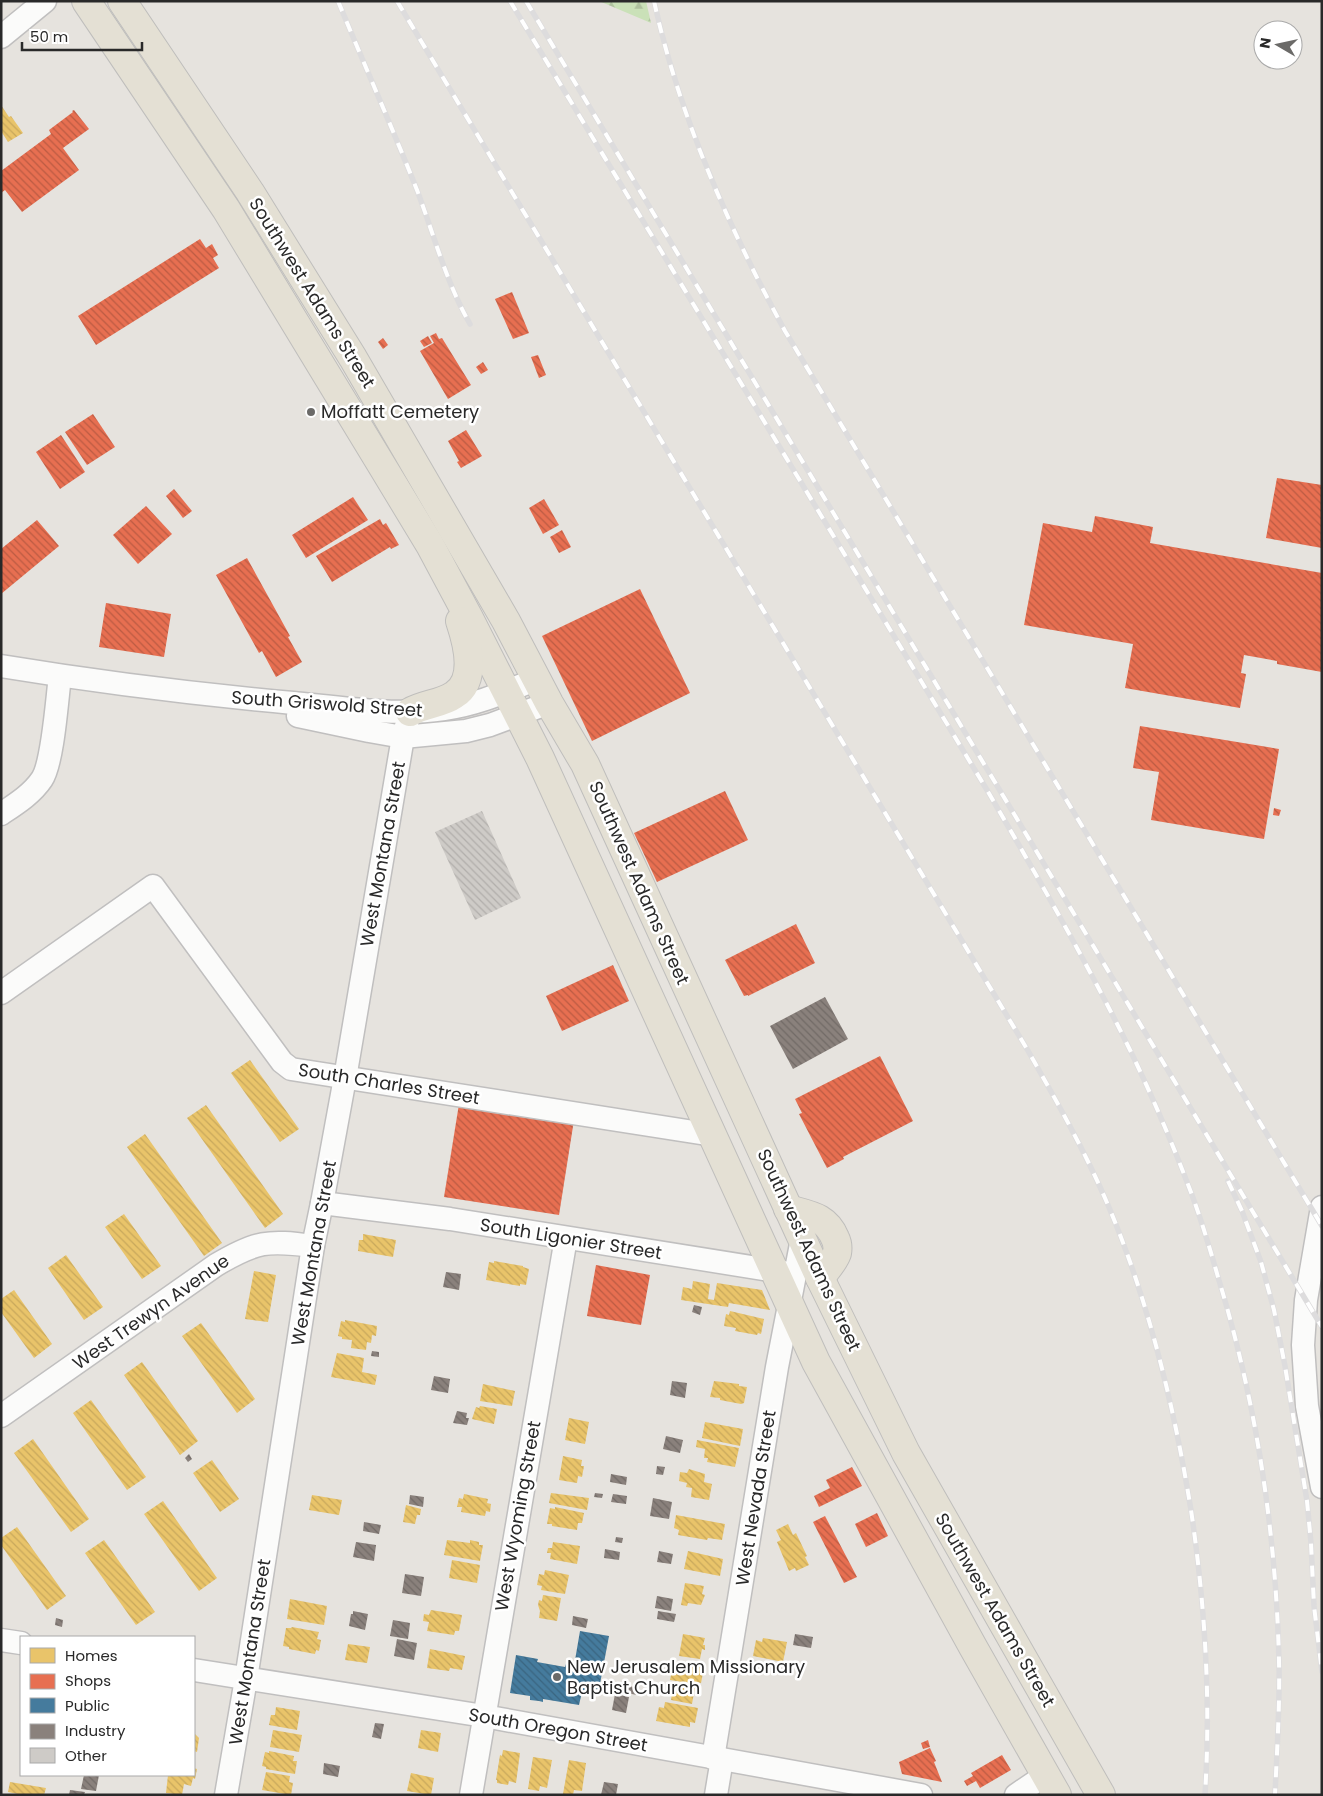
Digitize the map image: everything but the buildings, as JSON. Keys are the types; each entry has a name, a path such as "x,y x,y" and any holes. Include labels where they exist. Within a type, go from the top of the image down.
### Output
{"main road":[{"name":"Southwest Adams Street","path":"86,1 226,209 430,546 513,702 713,1135 906,1453 1101,1795"},
{"name":"Southwest Adams Street","path":"122,1 285,246 445,514 518,641 549,702 585,764 802,1239 789,1301 816,1362 973,1647 1052,1784"},
{"path":"406,724 454,695 464,684 468,669 468,654 462,626 430,546"},
{"path":"788,1209 817,1217 831,1227 837,1242 837,1252 834,1260 796,1274"}],"street":[{"path":"1,37 45,1"},
{"name":"South Griswold Street","path":"1,666 201,695 349,708 406,724 429,711 513,702 549,702"},
{"path":"1,814 28,795 43,777 50,751 60,676"},
{"name":"South Griswold Street","path":"513,702 537,678"},
{"name":"West Montana Street","path":"226,1795 246,1679 313,1246 345,1078 406,724"},
{"name":"South Charles Street","path":"1,993 153,886 282,1062 291,1068 713,1135"},
{"name":"South Ligonier Street","path":"322,1203 450,1219 796,1274"},
{"path":"1322,1207 1306,1300 1303,1345 1307,1406 1322,1487"},
{"name":"West Wyoming Street","path":"471,1795 566,1238"},
{"name":"West Trewyn Avenue","path":"1,1416 216,1265 238,1252 269,1242 313,1246"},
{"name":"West Nevada Street","path":"716,1795 718,1758 777,1367 789,1301"},
{"path":"777,1367 790,1357 798,1357 816,1362"},
{"name":"South Oregon Street","path":"195,1670 484,1716 921,1795"},
{"path":"1016,1795 1052,1784"}],"green space":[{"path":"599,1 646,1 651,23"}],"railway":[{"path":"338,1 417,190 447,275 470,324"},
{"path":"397,1 1027,1049 1090,1165 1123,1242 1136,1279 1148,1317 1177,1432 1196,1545 1206,1652 1207,1759 1205,1795"},
{"path":"510,1 987,790 1097,986 1134,1058 1164,1126 1199,1215 1212,1256 1243,1371 1262,1467 1274,1564 1279,1661 1275,1795"},
{"path":"526,1 1322,1327"},
{"path":"654,1 677,87 708,170 744,252 785,331 1322,1226"},
{"path":"1228,1181 1242,1211 1261,1262 1274,1310 1285,1366 1307,1501 1314,1606 1322,1672"}],"place":[{"name":"Moffatt Cemetery","path":"311,412"},
{"name":"New Jerusalem Missionary Baptist Church","path":"557,1677"}]}
